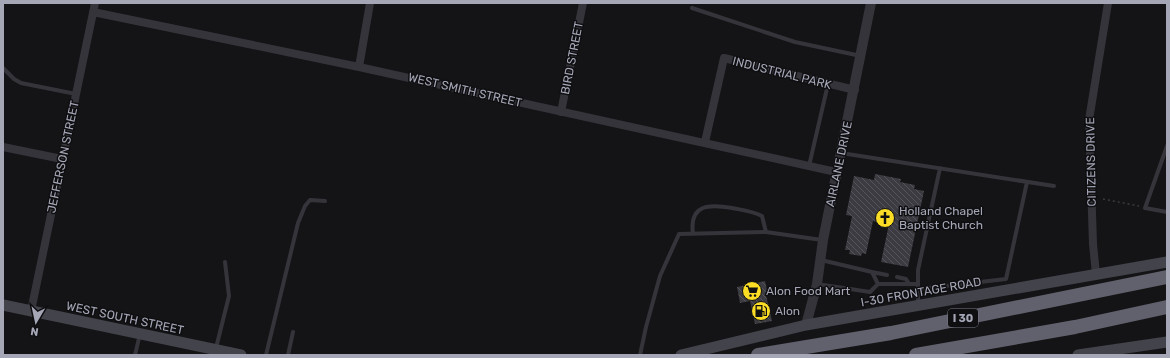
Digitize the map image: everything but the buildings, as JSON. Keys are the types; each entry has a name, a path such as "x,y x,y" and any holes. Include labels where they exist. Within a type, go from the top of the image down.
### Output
{"highway":[{"name":"I 30","path":"758,355 890,333 1167,277"},
{"name":"I 30","path":"916,355 1075,327 1167,307"}],"main road":[{"name":"I-30 FRONTAGE ROAD","path":"682,355 806,325 918,307 1167,262"},
{"name":"WEST SOUTH STREET","path":"3,305 140,334 199,351 215,351 241,355"},
{"path":"1083,355 1125,351 1167,342"}],"street":[{"name":"JEFFERSON STREET","path":"31,311 95,3"},
{"path":"359,67 370,3"},
{"name":"BIRD STREET","path":"561,112 583,3"},
{"name":"AIRLANE DRIVE","path":"806,325 817,284 819,260 840,153 855,90 871,3"},
{"name":"CITIZENS DRIVE","path":"1096,274 1093,244 1088,120 1108,3"},
{"name":"WEST SMITH STREET","path":"92,12 359,67 836,172"},
{"name":"INDUSTRIAL PARK","path":"705,142 724,58 855,90"},
{"path":"3,147 62,159"}],"lane":[{"path":"692,8 795,42 861,56"},
{"path":"3,68 14,79 21,83 76,94"},
{"path":"809,166 828,84"},
{"path":"1167,146 1145,208 1167,212"},
{"path":"840,153 1054,186"},
{"path":"918,307 918,270 940,168"},
{"path":"918,289 1006,278 1027,182"},
{"path":"266,355 298,222 305,206 310,200 326,201"},
{"path":"693,234 692,225 697,211 705,206 713,205 754,212 762,216 766,232"},
{"path":"640,355 660,276 679,234 766,232 823,240"},
{"path":"819,260 887,275"},
{"path":"215,351 229,296 225,262"},
{"path":"872,272 878,284"},
{"path":"897,277 906,279 908,284"},
{"path":"817,284 870,292 878,284 918,284"},
{"path":"288,355 293,332"},
{"path":"136,355 140,334"}],"path":[{"path":"1103,199 1145,208"}],"place":[{"name":"Holland Chapel Baptist Church","path":"885,218"},
{"name":"Alon Food Mart","path":"752,291"},
{"name":"Alon","path":"761,311"}]}
